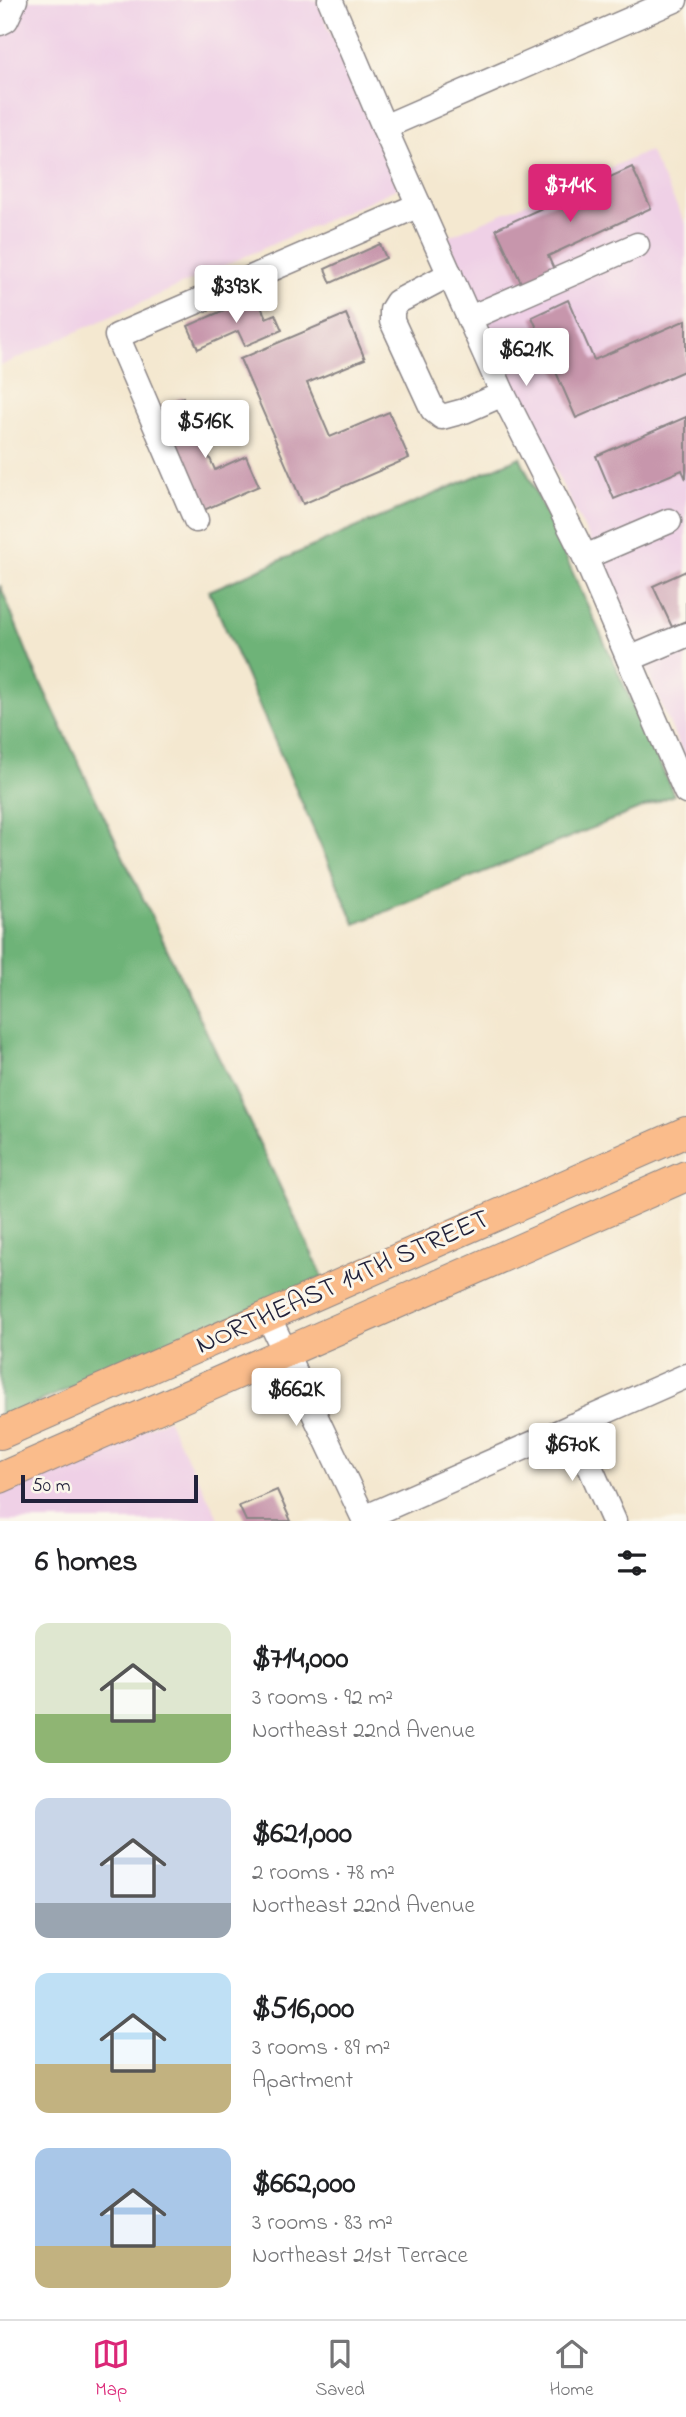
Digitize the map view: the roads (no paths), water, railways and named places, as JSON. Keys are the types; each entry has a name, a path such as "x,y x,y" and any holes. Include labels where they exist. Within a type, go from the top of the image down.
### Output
{"main road":[{"name":"NORTHEAST 14TH STREET","path":"0,1434 686,1132"},
{"name":"NORTHEAST 14TH STREET","path":"0,1478 686,1176"}],"street":[{"path":"0,23 6,20 15,0"},
{"path":"330,0 503,394 585,557 629,659 680,762 686,792"},
{"path":"384,127 675,0"},
{"path":"196,520 117,336 419,205"},
{"path":"470,318 638,245"},
{"path":"450,274 397,302 392,310 398,334 433,410 442,417 464,411 503,394"},
{"path":"585,557 669,521"},
{"path":"629,659 686,635"},
{"path":"268,1316 365,1519 686,1376"},
{"path":"572,1426 614,1521"}]}
